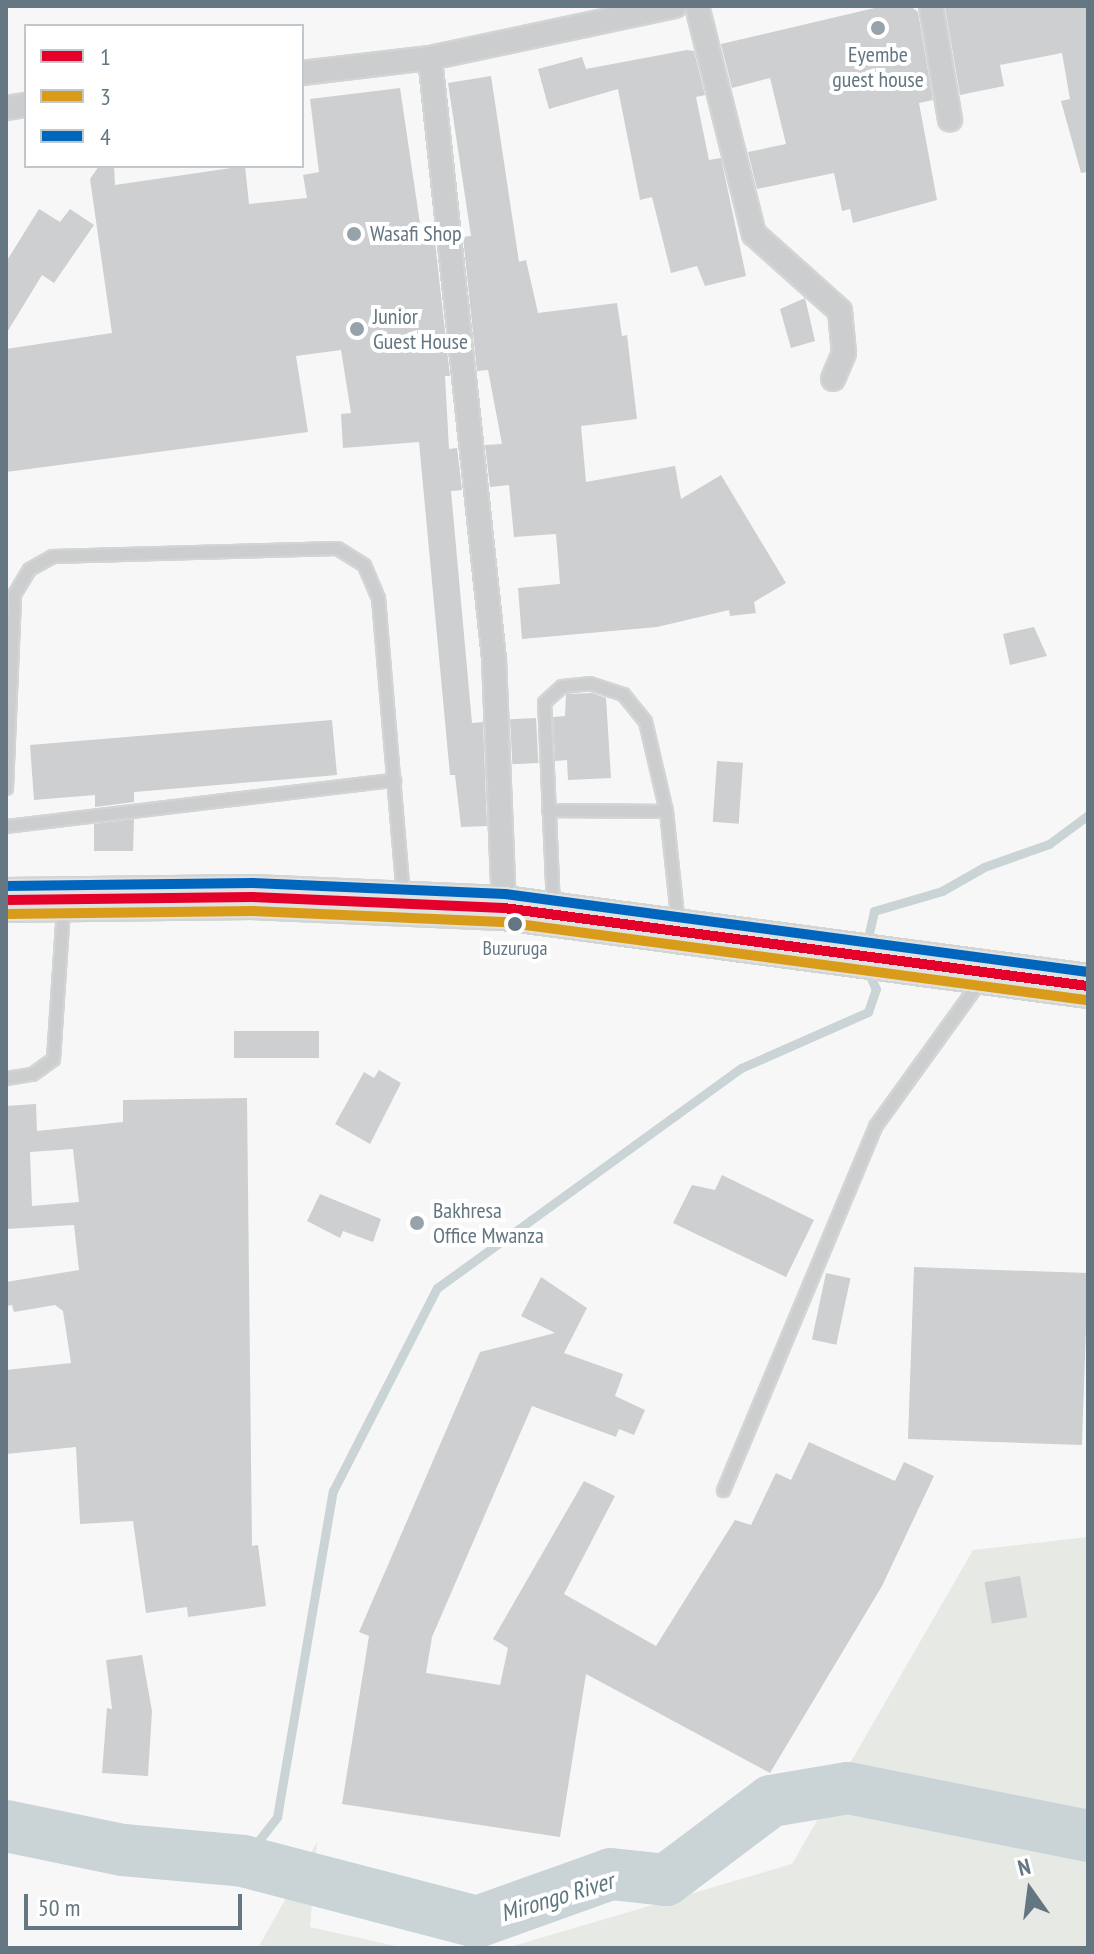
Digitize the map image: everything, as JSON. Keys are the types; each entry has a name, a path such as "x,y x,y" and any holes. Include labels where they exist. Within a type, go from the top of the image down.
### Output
{"highway":[{"path":"6,900 403,901 504,908 752,938 1088,986"}],"street":[{"path":"304,73 430,58 675,6"},
{"path":"697,6 754,234 840,311 844,353 833,379"},
{"path":"931,6 950,119"},
{"path":"430,58 494,659 504,908"}],"lane":[{"path":"6,788 14,594 29,569 52,556 337,548 364,565 378,598 403,901"},
{"path":"554,914 544,702 562,686 589,683 609,686 636,705 651,739 666,811 679,929"},
{"path":"6,826 394,780"},
{"path":"548,810 666,811"},
{"path":"6,1078 32,1074 53,1059 63,899"},
{"path":"723,1490 875,1126 986,972"}],"shaded area":[{"path":"1088,1537 1088,1948 506,1948 792,1864 973,1550"},
{"path":"317,1842 310,1927 405,1948 258,1948"}],"building":[{"path":"883,6 910,6 918,12 933,100 919,103 937,200 853,223 850,209 842,211 834,173 757,189 748,152 786,144 770,78 732,88 721,44"},
{"path":"1088,6 1088,172 1081,173 1061,101 1070,99 1062,53 1000,65 1004,86 960,95 945,7"},
{"path":"694,51 705,95 696,97 709,160 721,158 746,276 705,286 697,266 671,273 652,197 640,200 618,89 549,109 538,69 582,57 586,69"},
{"path":"491,76 519,262 526,260 538,313 617,303 622,336 627,335 637,419 581,426 586,482 675,466 681,499 721,475 786,583 754,602 756,613 730,616 729,610 657,627 522,639 518,588 560,584 556,534 514,537 509,485 490,487 485,445 502,444 488,370 477,371 463,237 471,236 448,83"},
{"path":"400,88 423,244 435,242 450,376 445,376 449,449 457,448 462,490 451,491 472,723 483,722 487,826 461,827 455,775 450,775 419,442 343,448 341,414 351,413 341,350 296,356 308,432 6,472 6,349 112,333 90,179 98,168 114,168 115,185 245,168 249,204 307,198 303,175 319,172 310,99"},
{"path":"39,209 60,222 70,209 94,225 54,283 42,275 6,334 6,262"},
{"path":"805,298 815,341 791,348 780,309"},
{"path":"1034,627 1047,656 1010,665 1003,634"},
{"path":"592,693 606,698 611,778 568,780 567,760 555,761 553,717 565,716 566,694"},
{"path":"536,718 538,763 512,764 510,719"},
{"path":"332,720 337,775 134,792 134,802 95,807 95,795 34,800 30,745"},
{"path":"717,761 743,763 739,824 713,822"},
{"path":"134,819 133,851 94,851 94,824"},
{"path":"234,1031 319,1031 319,1058 234,1058"},
{"path":"379,1070 401,1083 370,1144 335,1124 364,1072 374,1078"},
{"path":"247,1098 252,1546 258,1545 266,1606 188,1617 187,1607 146,1613 133,1521 80,1524 76,1447 6,1454 6,1370 71,1363 63,1311 55,1305 14,1312 12,1305 6,1306 6,1282 79,1270 74,1225 6,1229 6,1106 36,1104 37,1131 123,1122 123,1100","holes":["73,1149 79,1202 32,1206 30,1152"]},
{"path":"722,1175 814,1220 786,1277 673,1223 692,1185 715,1190"},
{"path":"320,1194 381,1219 373,1242 343,1231 340,1238 307,1221"},
{"path":"914,1267 1088,1273 1082,1445 908,1439"},
{"path":"826,1273 850,1278 836,1345 812,1340"},
{"path":"541,1277 587,1308 564,1353 623,1374 615,1396 645,1410 634,1435 619,1429 616,1437 532,1406 432,1637 426,1673 500,1685 508,1648 493,1639 584,1481 615,1496 564,1594 656,1646 735,1520 751,1525 776,1473 791,1480 809,1442 895,1481 904,1462 934,1476 882,1586 770,1773 586,1674 560,1837 342,1804 369,1636 359,1632 480,1352 555,1333 521,1316"},
{"path":"1020,1576 1027,1617 992,1624 985,1582"},
{"path":"142,1655 152,1711 148,1776 102,1773 107,1708 112,1709 106,1660"}],"waterway":[{"path":"866,946 874,911 942,891 984,867 1049,844 1088,815"},
{"path":"243,1861 277,1817 333,1491 437,1288 741,1068 868,1012 876,989 866,968"},
{"name":"Mirongo River","path":"6,1826 123,1850 243,1861 477,1922 611,1874 666,1880 771,1801 848,1788 1088,1836"}],"transit line":[{"name":"4","path":"6,886 253,883 505,894 1088,972"},
{"name":"1","path":"6,900 252,897 504,908 1088,986"},
{"name":"3","path":"6,914 252,911 503,922 1086,1000"}],"place":[{"name":"Eyembe guest house","path":"878,28"},
{"name":"Wasafi Shop","path":"354,234"},
{"name":"Junior Guest House","path":"357,329"},
{"name":"Buzuruga","path":"515,924"},
{"name":"Bakhresa Office Mwanza","path":"417,1223"}]}
